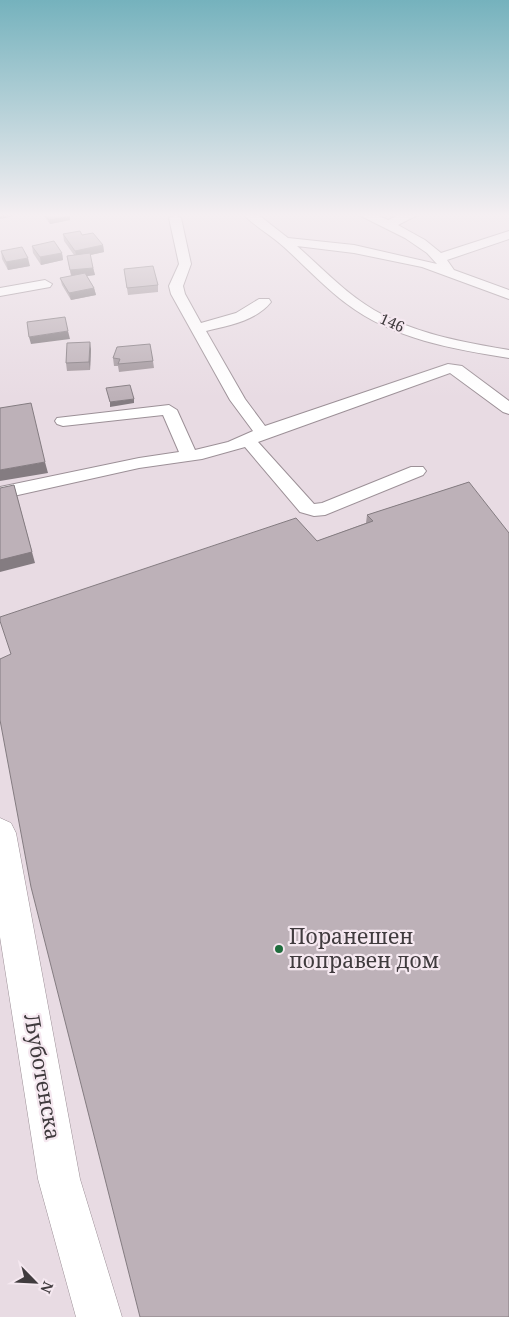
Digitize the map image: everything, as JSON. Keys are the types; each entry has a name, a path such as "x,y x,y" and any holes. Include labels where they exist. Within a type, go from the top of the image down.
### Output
{"main road":[{"name":"Љуботенска","path":"0,833 59,1179 99,1317"}],"street":[{"path":"181,274 176,286 178,294 238,400 255,437 300,502 314,510 325,510 417,470"},
{"name":"146","path":"323,274 353,301 378,318 413,332 456,345 509,354"},
{"path":"455,274 509,295"},
{"path":"0,292 45,284"},
{"path":"198,328 240,317 256,310 264,302"},
{"path":"0,493 189,455 255,437 453,367 509,409"},
{"path":"63,421 169,410 189,455"}],"building":[{"path":"86,274 94,288 69,293 60,278"},
{"path":"125,274 155,274 158,285 127,288"},
{"path":"65,317 68,331 29,337 27,322"},
{"path":"90,342 89,362 66,363 67,343"},
{"path":"150,344 153,361 118,364 120,359 113,358 117,347"},
{"path":"130,385 134,399 110,402 106,388"},
{"path":"31,403 45,462 0,470 0,408"},
{"name":"Поранешен поправен дом","path":"469,482 509,533 509,1317 140,1317 31,887 0,720 0,659 11,654 0,617 296,518 317,541 373,521 367,515"},
{"path":"14,485 32,552 0,560 0,488"}],"place":[{"name":"Поранешен поправен дом","path":"279,949"}]}
